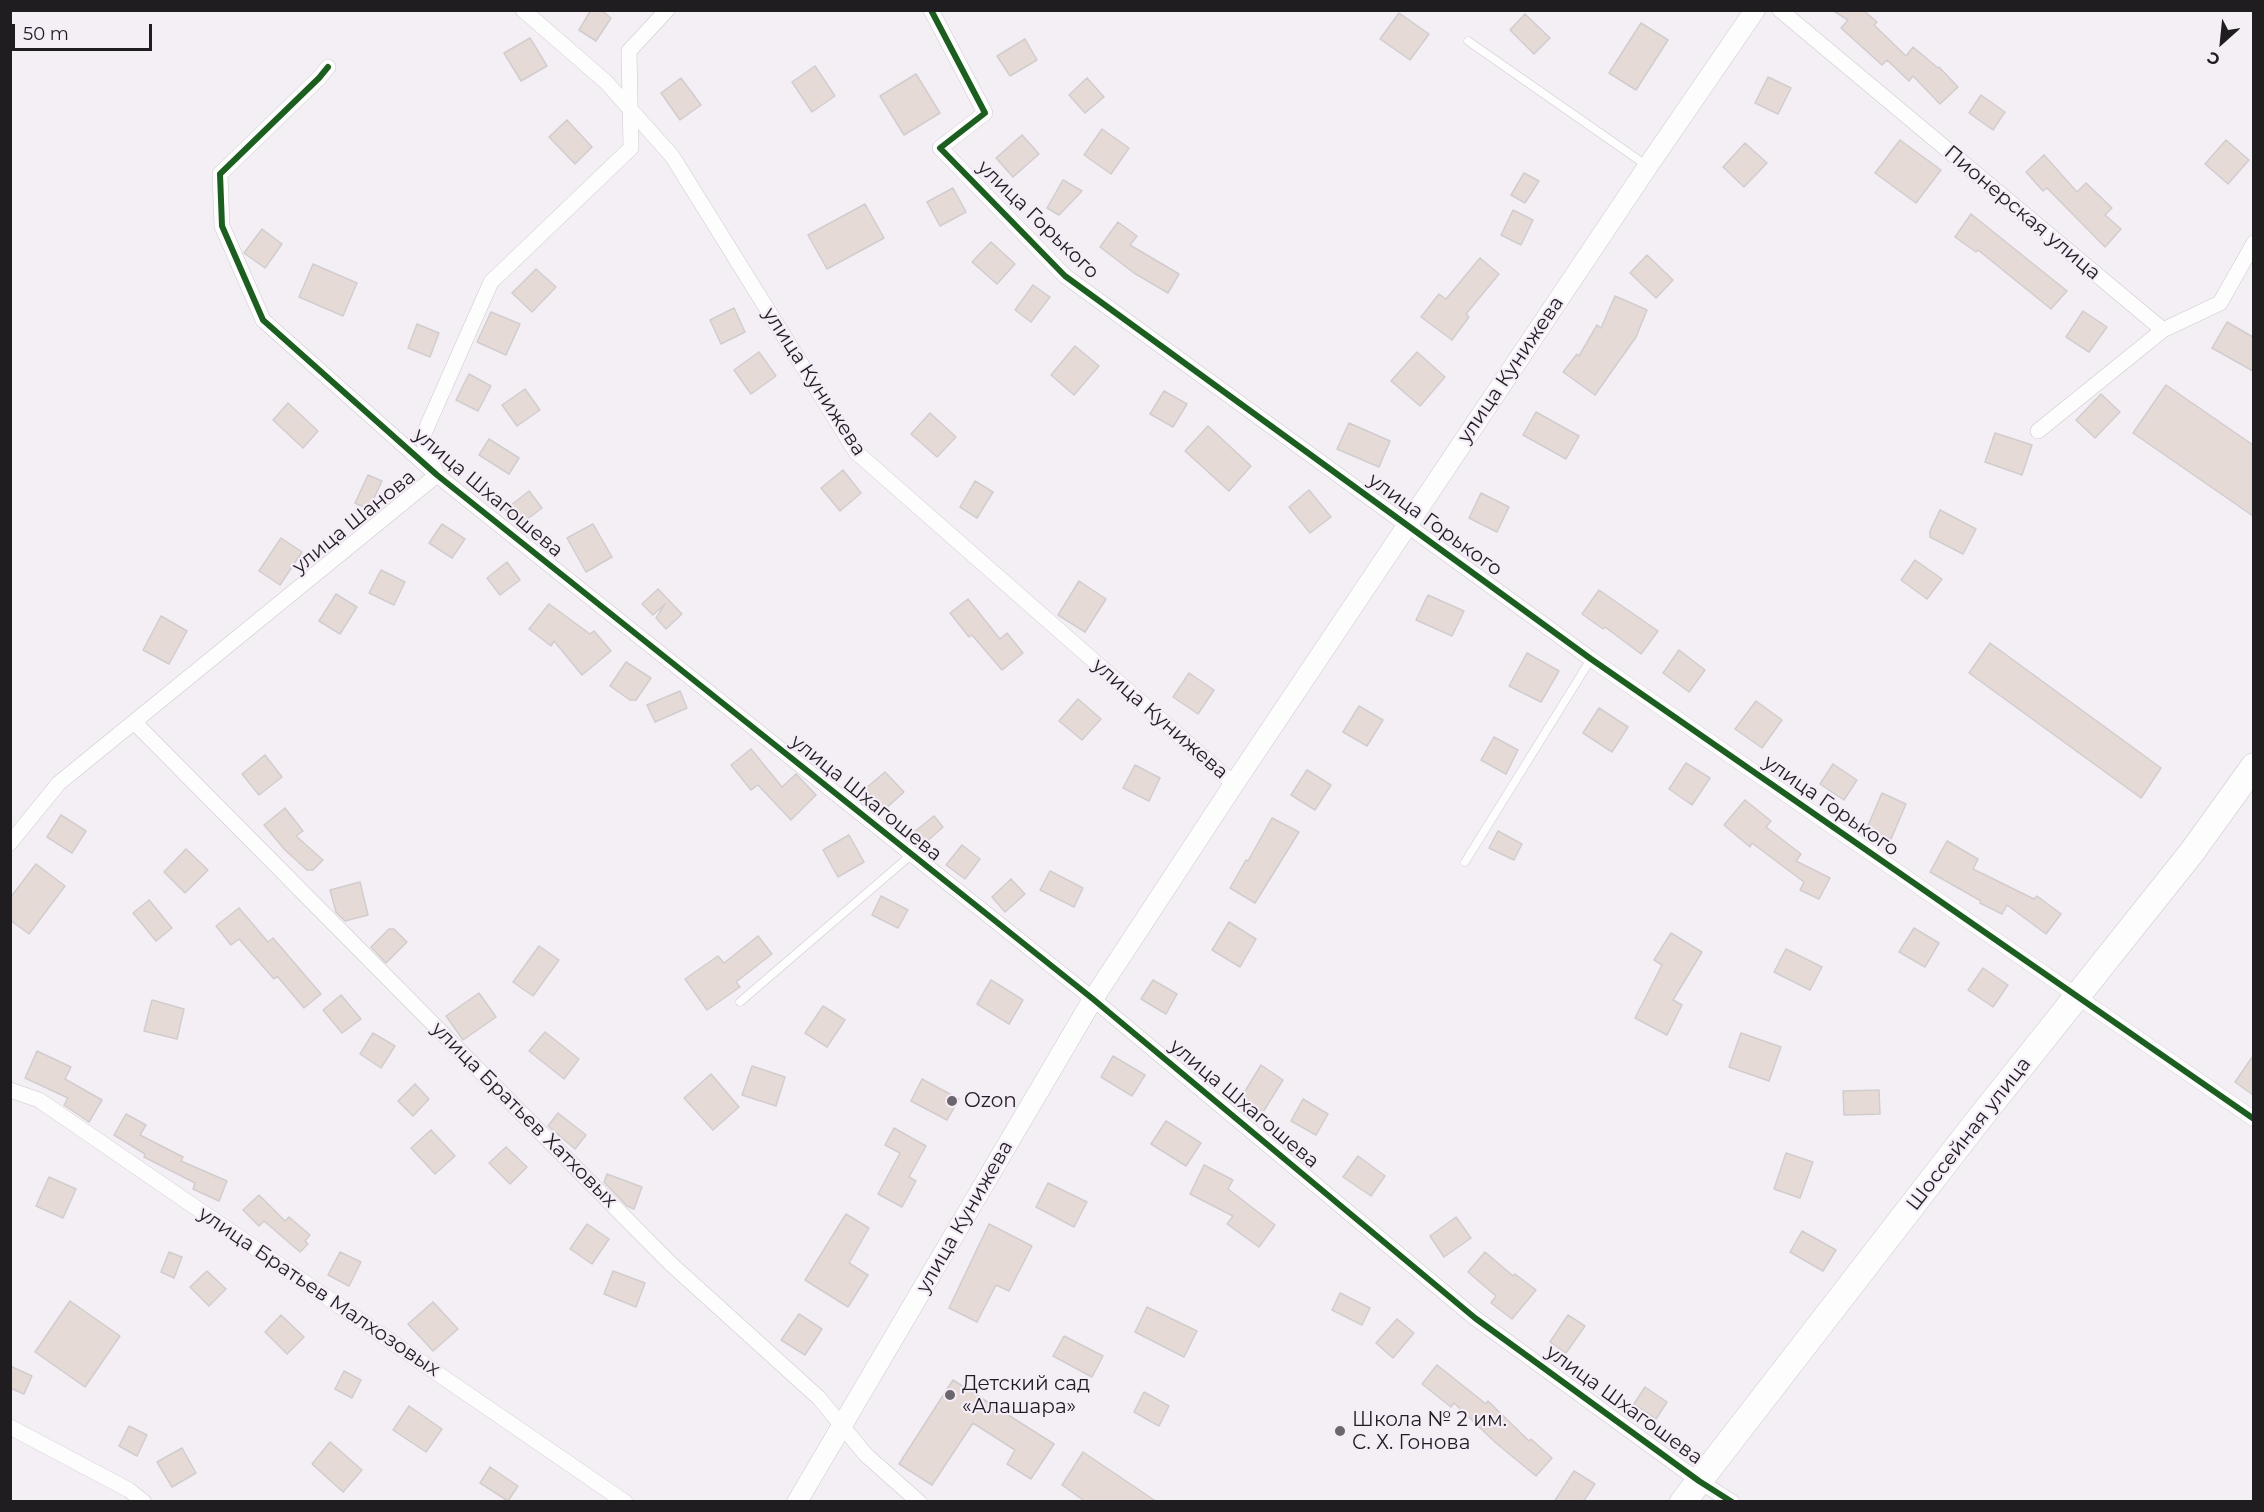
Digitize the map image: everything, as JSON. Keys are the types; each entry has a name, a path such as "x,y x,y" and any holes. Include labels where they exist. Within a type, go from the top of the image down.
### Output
{"highway":[{"name":"Шоссейная улица","path":"1683,1502 1969,1132 2192,852 2253,766"}],"street":[{"name":"улица Кунижева","path":"523,10 606,82 672,156 855,452 1234,784"},
{"name":"улица Шанова","path":"10,843 59,783 437,476 422,438 491,282 631,148 629,51 667,10"},
{"name":"улица Горького","path":"931,10 985,113 940,148 1065,276 1591,659 2253,1119"},
{"name":"улица Кунижева","path":"797,1502 1093,999 1234,784 1755,10"},
{"name":"Пионерская улица","path":"1780,10 2163,330"},
{"name":"улица Шхагошева","path":"328,67 320,78 220,174 222,226 263,320 437,476 1093,999 1475,1318 1699,1481 1732,1502"},
{"path":"2038,431 2163,330 2220,303 2253,243"},
{"name":"улица Братьев Хатховых","path":"134,722 671,1264 819,1398 866,1455 919,1502"},
{"name":"улица Братьев Малхозовых","path":"10,1089 39,1100 625,1502"},
{"path":"10,1427 129,1490 144,1502"}],"lane":[{"path":"1468,41 1648,166"},
{"path":"1465,862 1591,659"},
{"path":"740,1002 911,855"}],"building":[{"path":"591,10 601,10 611,18 596,41 579,30"},
{"path":"1832,10 1863,10 1877,22 1874,25 1906,56 1913,47 1939,67 1958,87 1940,104 1913,76 1909,81 1887,60 1882,65 1841,28 1848,20"},
{"path":"1399,13 1429,34 1410,60 1380,39"},
{"path":"1525,14 1550,38 1534,54 1510,30"},
{"path":"1641,23 1668,40 1636,90 1609,73"},
{"path":"530,38 547,66 521,81 504,53"},
{"path":"1025,39 1037,60 1010,76 997,56"},
{"path":"815,66 835,96 812,112 792,82"},
{"path":"916,74 940,113 904,135 880,96"},
{"path":"1768,77 1791,88 1778,114 1755,103"},
{"path":"681,78 701,105 680,120 661,93"},
{"path":"1087,78 1104,97 1085,113 1069,95"},
{"path":"1981,95 2005,112 1993,130 1969,113"},
{"path":"567,120 592,147 575,164 549,137"},
{"path":"1102,129 1129,148 1111,174 1084,155"},
{"path":"1022,135 1039,154 1013,177 996,158"},
{"path":"1900,140 1941,170 1916,203 1875,173"},
{"path":"2226,140 2249,160 2228,184 2205,164"},
{"path":"1745,143 1767,163 1744,187 1723,167"},
{"path":"2044,155 2077,192 2086,183 2112,208 2105,215 2121,229 2105,247 2047,188 2043,191 2026,172"},
{"path":"1524,173 1539,181 1525,203 1511,195"},
{"path":"1063,180 1082,191 1059,215 1047,208"},
{"path":"953,188 966,212 940,226 927,202"},
{"path":"865,204 884,238 827,269 808,235"},
{"path":"1513,210 1533,220 1521,245 1501,235"},
{"path":"1971,214 2067,291 2051,309 1978,250 1976,252 1955,237"},
{"path":"1118,222 1137,236 1130,245 1179,274 1168,293 1134,273 1100,247"},
{"path":"262,229 282,244 265,268 244,253"},
{"path":"991,242 1015,264 997,284 972,262"},
{"path":"1647,255 1673,280 1656,298 1630,273"},
{"path":"1480,258 1499,274 1466,314 1469,317 1452,340 1421,317 1439,294 1446,299"},
{"path":"313,264 357,283 343,316 299,297"},
{"path":"536,269 556,287 532,312 512,293"},
{"path":"1033,285 1050,297 1031,322 1015,310"},
{"path":"1615,296 1647,310 1636,337 1595,395 1563,372 1577,354 1579,356 1597,325 1601,328"},
{"path":"734,308 745,332 721,344 710,320"},
{"path":"2083,311 2107,327 2089,352 2066,337"},
{"path":"491,312 520,324 506,355 477,342"},
{"path":"2227,322 2253,337 2253,371 2212,348"},
{"path":"417,324 439,333 430,357 408,348"},
{"path":"1075,346 1099,366 1074,395 1051,375"},
{"path":"759,352 776,376 751,394 734,370"},
{"path":"1417,352 1445,377 1420,406 1391,381"},
{"path":"469,374 491,386 478,411 456,400"},
{"path":"2166,385 2253,445 2253,516 2133,433"},
{"path":"525,389 540,410 517,426 502,405"},
{"path":"1164,391 1187,404 1173,427 1150,414"},
{"path":"2101,394 2120,412 2095,438 2076,420"},
{"path":"288,403 318,431 303,448 273,420"},
{"path":"1536,412 1579,436 1566,459 1523,435"},
{"path":"930,413 956,437 937,457 911,434"},
{"path":"1349,423 1390,441 1379,467 1337,449"},
{"path":"1208,426 1251,466 1229,491 1185,451"},
{"path":"1995,433 2032,445 2022,475 1985,462"},
{"path":"489,439 519,458 509,474 479,455"},
{"path":"843,470 861,493 840,511 821,488"},
{"path":"368,475 382,481 369,509 355,503"},
{"path":"975,481 993,492 977,518 960,507"},
{"path":"1309,490 1331,517 1310,533 1289,507"},
{"path":"529,491 542,508 518,526 505,510"},
{"path":"1481,493 1509,507 1497,532 1469,518"},
{"path":"1940,510 1976,529 1963,554 1930,537 1930,531"},
{"path":"442,524 465,539 452,558 429,543"},
{"path":"593,524 612,557 586,572 567,538"},
{"path":"281,538 302,552 280,585 259,571"},
{"path":"1915,560 1942,579 1927,599 1901,580"},
{"path":"507,562 520,580 500,595 487,578"},
{"path":"381,570 405,582 394,605 369,593"},
{"path":"1079,581 1106,599 1085,632 1058,615"},
{"path":"658,589 682,614 666,629 656,618 665,604 653,615 642,604"},
{"path":"1599,590 1658,631 1641,654 1605,627 1603,629 1582,614"},
{"path":"336,594 357,607 340,634 319,621"},
{"path":"1428,595 1464,611 1452,636 1416,620"},
{"path":"968,599 1000,639 1007,633 1023,653 1002,670 972,635 969,637 950,613"},
{"path":"549,604 590,634 594,631 611,651 582,675 554,641 551,646 529,629"},
{"path":"161,616 187,631 169,664 143,650"},
{"path":"1990,643 2161,768 2141,798 1969,673"},
{"path":"1679,650 1705,670 1689,692 1663,673"},
{"path":"1527,653 1559,671 1541,702 1509,686"},
{"path":"626,662 651,678 636,700 630,700 610,686"},
{"path":"1189,673 1214,690 1198,714 1173,697"},
{"path":"680,691 687,708 655,722 647,705"},
{"path":"1078,699 1101,719 1082,740 1059,721"},
{"path":"1756,701 1782,720 1762,748 1735,729"},
{"path":"1359,706 1383,720 1367,746 1343,732"},
{"path":"1599,708 1628,727 1612,752 1583,733"},
{"path":"1494,737 1518,750 1506,774 1481,760"},
{"path":"751,749 782,787 796,774 816,795 791,820 758,785 751,790 731,765"},
{"path":"265,755 282,777 259,795 242,774"},
{"path":"1686,763 1710,778 1692,805 1669,789"},
{"path":"1833,764 1857,780 1844,800 1820,784"},
{"path":"1135,765 1160,778 1149,801 1123,788"},
{"path":"1307,770 1331,785 1315,810 1291,795"},
{"path":"885,772 904,792 884,810 865,789"},
{"path":"1882,793 1906,804 1891,839 1867,828"},
{"path":"1745,800 1771,821 1766,827 1801,854 1796,861 1830,878 1819,899 1800,890 1804,882 1752,843 1750,847 1724,825"},
{"path":"285,808 303,831 296,836 323,860 313,870 307,870 285,850 264,825"},
{"path":"61,815 86,831 72,853 47,837"},
{"path":"934,816 943,827 924,844 914,832"},
{"path":"1272,818 1299,832 1255,903 1230,888"},
{"path":"1498,831 1522,844 1514,860 1489,848"},
{"path":"849,835 864,862 838,877 823,850"},
{"path":"1947,841 1978,859 1973,869 2034,899 2037,896 2061,914 2046,934 2007,905 2002,914 1930,872"},
{"path":"962,845 980,859 965,879 946,865"},
{"path":"186,849 208,870 185,893 164,872"},
{"path":"36,864 65,886 29,934 10,920 10,898"},
{"path":"1050,871 1083,888 1074,907 1040,890"},
{"path":"1011,879 1025,894 1005,912 992,897"},
{"path":"360,882 368,915 345,921 336,912 330,890"},
{"path":"881,896 908,910 898,928 872,915"},
{"path":"149,900 172,928 156,941 133,913"},
{"path":"239,908 268,942 273,938 321,994 304,1008 277,976 274,979 239,939 231,945 216,926"},
{"path":"1229,922 1256,939 1240,967 1212,950"},
{"path":"1914,928 1939,943 1925,967 1899,952"},
{"path":"389,929 394,929 407,942 386,963 371,947"},
{"path":"1671,933 1702,952 1673,1000 1682,1005 1667,1035 1635,1018 1662,965 1654,960"},
{"path":"758,936 772,954 736,982 740,987 707,1010 685,979 718,956 724,963"},
{"path":"539,946 559,960 533,996 513,982"},
{"path":"1786,949 1822,967 1810,990 1774,972"},
{"path":"1983,968 2008,985 1993,1007 1968,990"},
{"path":"991,980 1023,1000 1009,1024 977,1004"},
{"path":"1153,980 1177,994 1166,1014 1141,999"},
{"path":"479,993 496,1017 463,1040 446,1016"},
{"path":"341,995 361,1019 342,1033 323,1010"},
{"path":"152,1000 184,1009 177,1039 144,1031"},
{"path":"823,1006 845,1020 827,1047 805,1033"},
{"path":"545,1032 579,1059 564,1079 529,1051"},
{"path":"373,1033 395,1046 381,1068 360,1054"},
{"path":"1741,1033 1781,1047 1769,1081 1729,1067"},
{"path":"37,1051 71,1067 65,1079 102,1100 89,1122 64,1105 68,1098 25,1078"},
{"path":"1113,1056 1145,1075 1132,1096 1101,1077"},
{"path":"2253,1056 2253,1095 2235,1082"},
{"path":"1261,1065 1283,1080 1263,1112 1241,1098"},
{"path":"752,1066 785,1077 776,1106 742,1095"},
{"path":"711,1074 739,1107 713,1130 684,1098"},
{"path":"922,1079 959,1099 947,1120 911,1101"},
{"path":"415,1084 429,1099 413,1116 398,1101"},
{"path":"1879,1090 1880,1114 1844,1115 1843,1091"},
{"path":"1303,1099 1328,1114 1316,1135 1291,1121"},
{"path":"558,1113 586,1135 575,1149 548,1126"},
{"path":"126,1114 146,1125 140,1135 183,1157 181,1161 227,1181 219,1201 193,1189 195,1183 144,1157 145,1154 114,1135"},
{"path":"1166,1121 1201,1143 1186,1166 1151,1144"},
{"path":"894,1128 926,1146 909,1177 916,1181 902,1207 878,1194 900,1153 885,1145"},
{"path":"431,1130 455,1156 435,1174 411,1148"},
{"path":"506,1147 527,1167 510,1184 489,1163"},
{"path":"1786,1153 1813,1162 1800,1198 1774,1189"},
{"path":"1358,1156 1385,1176 1371,1196 1343,1177"},
{"path":"1204,1165 1233,1180 1228,1189 1275,1225 1259,1247 1227,1224 1233,1216 1190,1194"},
{"path":"607,1174 642,1187 634,1209 627,1206 604,1182"},
{"path":"49,1177 76,1189 63,1218 36,1206"},
{"path":"1048,1183 1087,1202 1074,1227 1036,1207"},
{"path":"259,1195 285,1221 289,1217 310,1235 305,1241 308,1244 300,1252 264,1221 259,1226 243,1210"},
{"path":"846,1214 869,1228 849,1263 868,1275 848,1307 805,1280"},
{"path":"1456,1217 1471,1238 1444,1257 1430,1236"},
{"path":"587,1224 609,1239 592,1264 570,1249"},
{"path":"989,1224 1032,1246 1009,1291 996,1285 977,1322 949,1308"},
{"path":"1802,1231 1836,1250 1823,1271 1790,1252"},
{"path":"169,1252 182,1257 174,1278 161,1272"},
{"path":"340,1252 361,1262 349,1286 328,1275"},
{"path":"1485,1252 1513,1276 1515,1274 1536,1290 1512,1319 1491,1303 1496,1296 1468,1272"},
{"path":"207,1271 226,1289 209,1306 190,1287"},
{"path":"613,1271 645,1283 636,1307 604,1294"},
{"path":"1340,1293 1370,1308 1362,1325 1332,1310"},
{"path":"70,1301 120,1336 85,1387 35,1352"},
{"path":"433,1302 458,1329 433,1351 408,1324"},
{"path":"1147,1307 1197,1331 1184,1357 1135,1332"},
{"path":"799,1314 822,1329 805,1355 781,1340"},
{"path":"281,1315 304,1337 287,1354 265,1332"},
{"path":"1568,1315 1585,1326 1566,1353 1550,1342"},
{"path":"1397,1319 1414,1333 1393,1358 1376,1343"},
{"path":"1064,1336 1103,1356 1092,1377 1053,1356"},
{"path":"1437,1365 1486,1404 1488,1401 1529,1441 1531,1439 1552,1458 1536,1476 1496,1443 1454,1403 1451,1407 1422,1384"},
{"path":"10,1366 32,1376 24,1394 10,1388"},
{"path":"344,1371 361,1380 352,1398 335,1389"},
{"path":"953,1380 1054,1444 1031,1479 1007,1464 1015,1450 973,1423 932,1485 899,1464"},
{"path":"1645,1387 1667,1402 1656,1419 1634,1404"},
{"path":"1144,1392 1169,1406 1159,1426 1134,1412"},
{"path":"409,1406 442,1429 426,1452 393,1430"},
{"path":"129,1426 147,1435 137,1456 119,1446"},
{"path":"330,1442 362,1470 343,1492 312,1464"},
{"path":"182,1448 196,1473 172,1487 157,1462"},
{"path":"1083,1452 1157,1502 1086,1502 1062,1485"},
{"path":"490,1467 518,1486 508,1501 480,1483"},
{"path":"1574,1471 1595,1484 1583,1502 1554,1502"}],"cycle path":[{"path":"931,10 985,113 940,148 1065,276 1591,659 2254,1119"},
{"path":"328,67 220,174 222,226 263,320 437,475 1093,999 1475,1318 1699,1481 1732,1502"}],"place":[{"name":"Ozon","path":"952,1101"},
{"name":"Детский сад «Алашара»","path":"950,1395"},
{"name":"Школа № 2 им. С. Х. Гонова","path":"1340,1431"}]}
